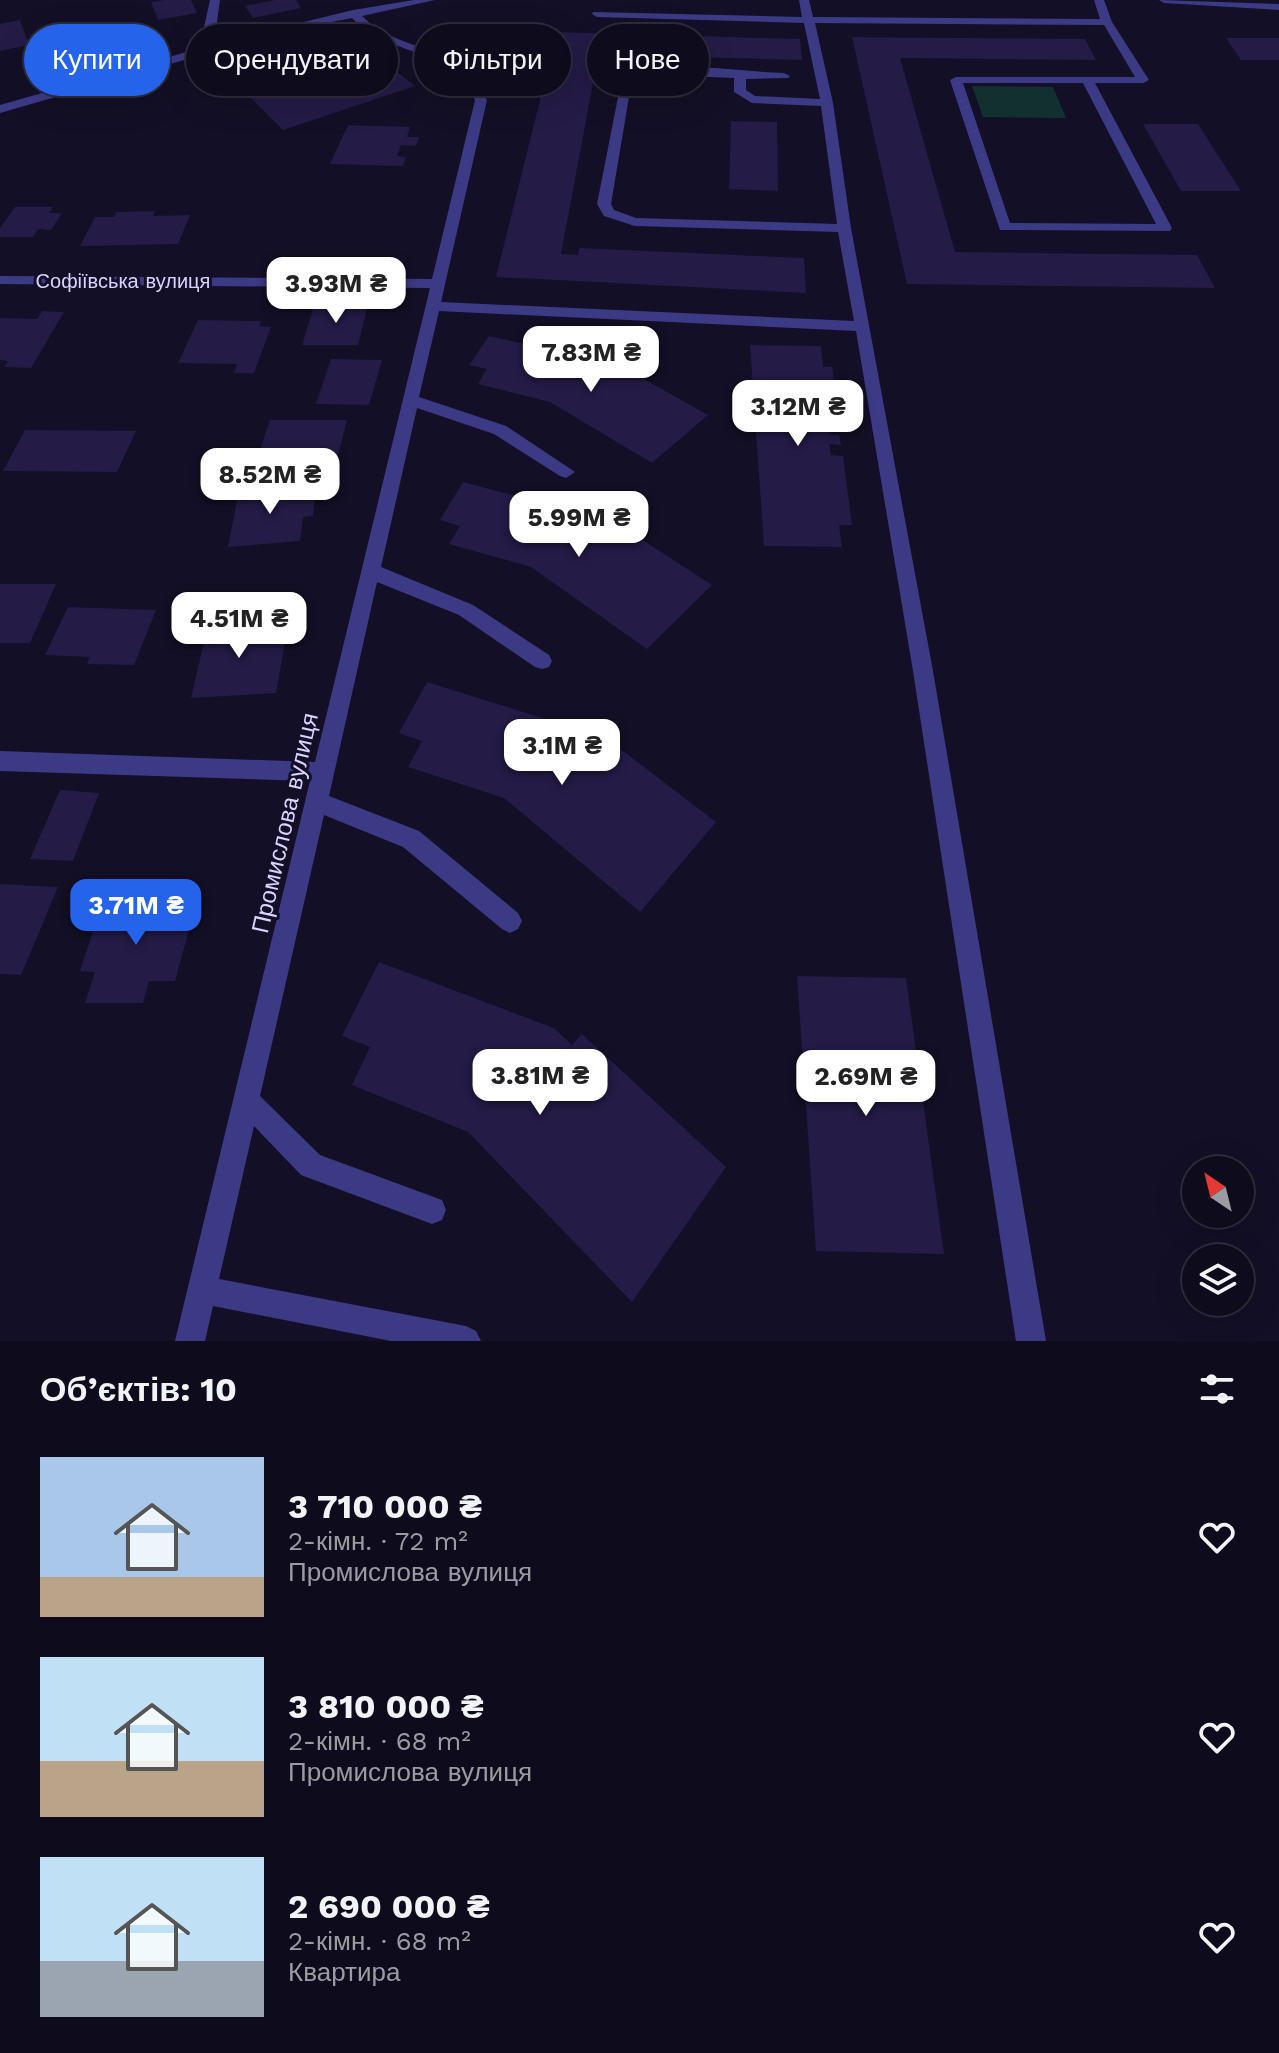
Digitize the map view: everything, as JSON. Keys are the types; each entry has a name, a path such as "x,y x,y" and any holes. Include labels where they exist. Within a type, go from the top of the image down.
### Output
{"street":[{"path":"210,24 215,0"},
{"path":"307,24 430,0"},
{"path":"804,0 827,103 844,228 925,686 1031,1341"},
{"path":"1088,81 1165,228 1005,227 956,80 1143,80 1107,22 1099,0"},
{"path":"1164,0 1279,7"},
{"name":"Промислова вулиця","path":"190,1341 481,100 477,88 465,73 442,59 373,32 353,13"},
{"path":"597,14 810,20 1107,22"},
{"path":"0,109 186,54"},
{"path":"784,76 652,71 631,78 625,84 604,204 609,213 635,222 844,228"},
{"path":"740,75 740,92 752,99 827,103"},
{"name":"Софіївська вулиця","path":"0,280 439,284"},
{"path":"433,306 863,326"},
{"path":"410,400 500,430 566,472"},
{"path":"370,571 466,610 542,661"},
{"path":"0,761 324,772"},
{"path":"317,802 411,839 510,921"},
{"path":"247,1101 311,1165 432,1210"},
{"path":"203,1290 466,1341"}],"green space":[{"path":"972,86 1053,87 1066,118 983,117"}],"building":[{"path":"191,0 197,13 158,20 151,2"},
{"path":"275,0 296,0 301,8 253,18 245,6"},
{"path":"20,20 24,46 0,51 0,24"},
{"path":"571,32 587,33 587,96 591,96 561,254 578,255 579,248 804,258 806,293 496,277 541,96 571,96"},
{"path":"709,36 800,39 802,60 709,58"},
{"path":"852,37 1085,39 1096,60 900,58 955,252 1197,255 1215,288 907,284"},
{"path":"1226,38 1279,38 1279,60 1241,60"},
{"path":"398,73 414,85 398,92"},
{"path":"249,96 385,96 283,130"},
{"path":"731,121 777,122 778,191 729,189"},
{"path":"1143,124 1198,124 1241,191 1181,191"},
{"path":"348,125 410,127 407,137 419,137 416,146 401,145 397,156 406,157 403,166 330,164"},
{"path":"15,207 53,207 49,213 62,213 51,230 38,229 33,237 0,237 0,228"},
{"path":"155,211 153,216 190,215 178,244 80,246 95,217 114,217 116,212"},
{"path":"368,305 358,345 302,345 314,306"},
{"path":"42,311 64,312 31,368 4,367 8,361 0,360 0,318 37,319"},
{"path":"198,320 261,321 259,326 271,327 254,373 234,373 237,364 178,363"},
{"path":"489,336 602,362 613,369 619,365 708,415 652,463 550,402 478,384 487,369 469,365"},
{"path":"750,345 821,346 823,367 832,367 841,428 829,428 830,435 839,435 841,445 829,444 831,455 843,456 852,525 839,525 842,547 764,546"},
{"path":"331,359 382,360 369,405 316,404"},
{"path":"270,420 347,420 337,459 257,459"},
{"path":"25,430 136,431 117,472 3,471"},
{"path":"463,482 590,516 604,525 610,519 712,585 647,649 531,567 449,544 460,526 440,520"},
{"path":"307,485 305,499 315,498 313,516 303,517 300,541 228,547 239,490"},
{"path":"0,584 56,584 30,643 0,643"},
{"path":"68,607 156,610 134,665 87,664 90,657 45,655"},
{"path":"247,618 244,630 288,627 276,693 191,698 209,620"},
{"path":"427,682 574,728 589,739 597,731 716,822 640,912 504,798 408,767 422,741 399,733"},
{"path":"60,790 99,793 73,861 30,859"},
{"path":"0,884 58,887 21,975 0,974"},
{"path":"128,890 175,891 169,911 194,911 175,981 149,981 143,1003 85,1003 95,972 80,971 99,913 120,913"},
{"path":"379,962 554,1028 572,1045 582,1034 726,1167 632,1302 468,1132 352,1085 370,1047 342,1036"},
{"path":"797,976 906,978 944,1254 816,1251"}]}
